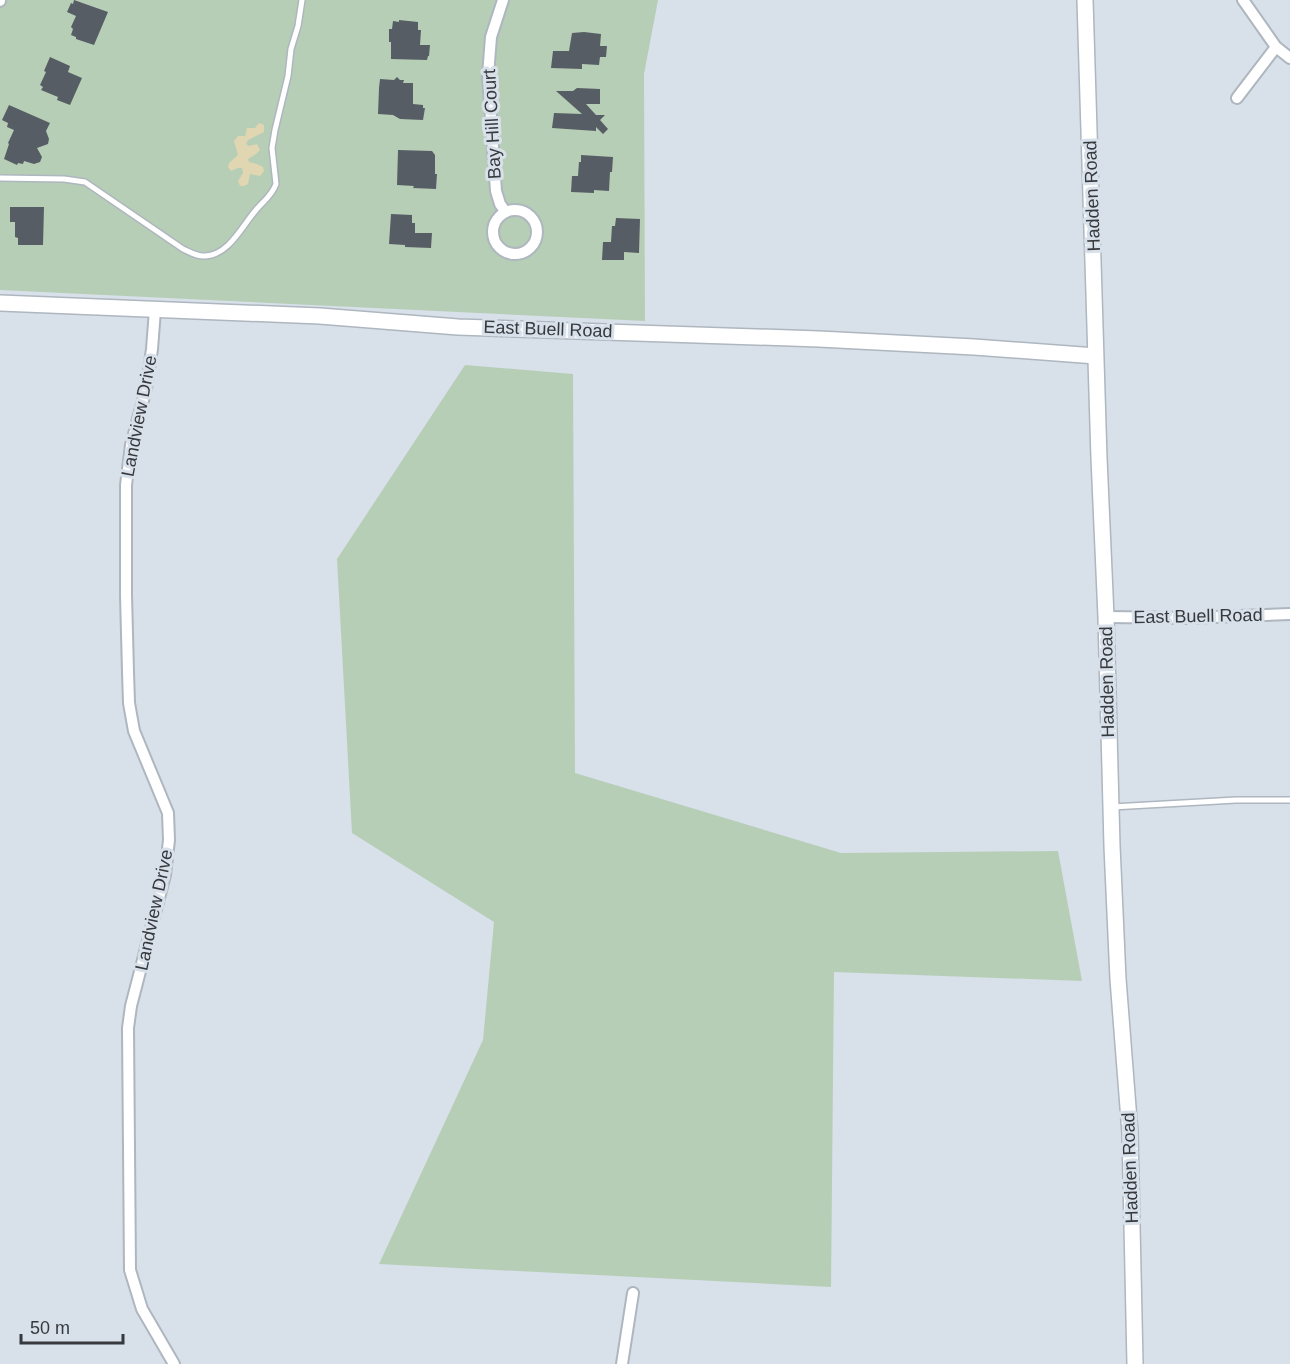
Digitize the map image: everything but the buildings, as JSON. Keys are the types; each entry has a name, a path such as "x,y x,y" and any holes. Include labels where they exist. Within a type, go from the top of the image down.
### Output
{"street":[{"name":"Bay Hill Court","path":"503,0 491,37 488,75 496,191 505,212"},
{"name":"Hadden Road","path":"1085,0 1106,617 1110,807 1118,979 1130,1133 1135,1364"},
{"path":"1243,0 1276,47 1290,58"},
{"path":"1237,98 1276,47"},
{"path":"521,211 532,218 536,225 534,244 521,254 506,253 495,243 493,228 499,215 505,212 521,211"},
{"name":"East Buell Road","path":"0,303 320,316 459,327 819,339 1096,356"},
{"name":"Landview Drive","path":"155,310 146,389 131,445 126,485 127,661 129,704 134,731 168,813 169,840 165,875 131,1006 128,1028 129,1228 130,1270 142,1309 174,1364"},
{"name":"East Buell Road","path":"1106,617 1189,618 1290,614"},
{"path":"622,1364 633,1293"}],"lane":[{"path":"0,178 64,179 85,182 194,255 206,256 217,253 230,243 256,208 270,196 276,184 272,148 302,0"},
{"path":"1110,807 1236,800 1290,800"}],"green space":[{"path":"0,0 658,0 644,74 645,321 0,290"},
{"path":"465,365 573,374 575,773 841,853 1058,851 1082,981 834,972 831,1287 379,1264 483,1040 494,922 352,833 337,559"}],"sand":[{"path":"259,123 264,125 264,132 248,140 246,144 249,146 257,144 260,150 248,159 249,162 263,167 264,171 260,176 250,174 248,184 240,186 238,181 243,173 242,168 231,171 228,167 238,155 234,141 238,136 245,136 247,128 255,128"}]}
